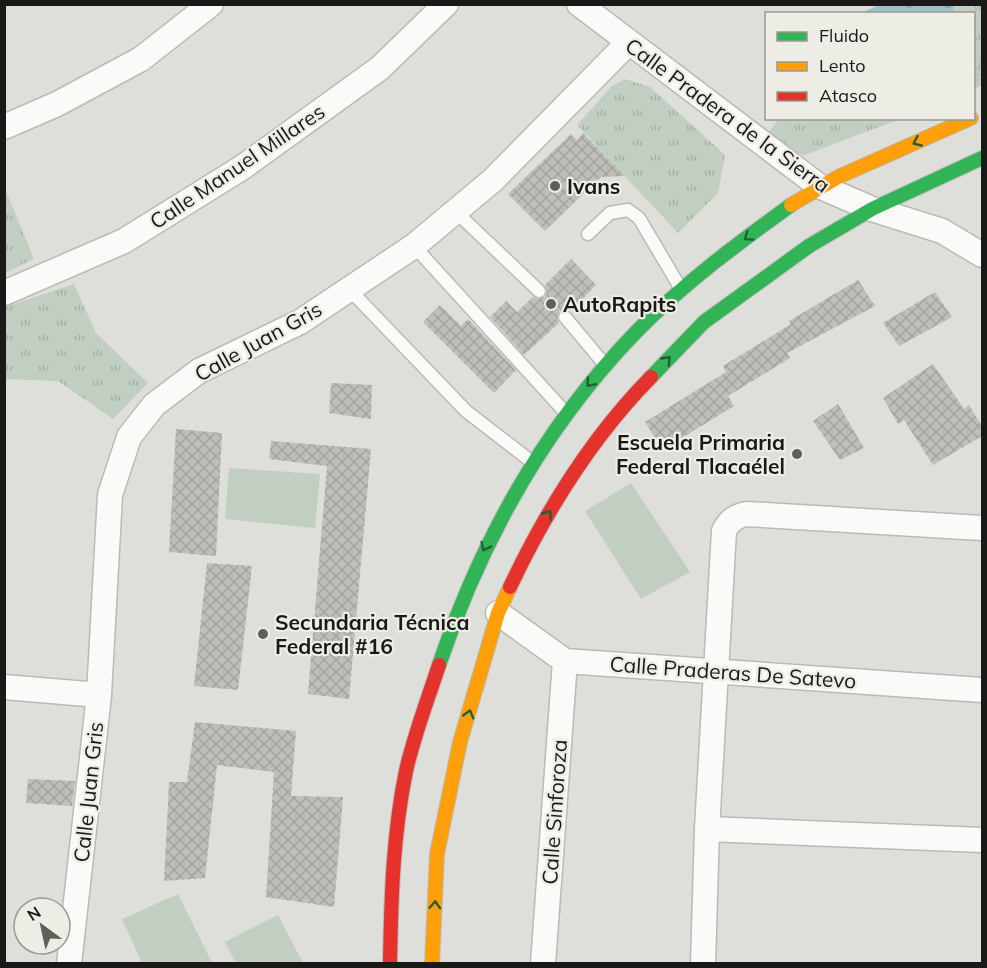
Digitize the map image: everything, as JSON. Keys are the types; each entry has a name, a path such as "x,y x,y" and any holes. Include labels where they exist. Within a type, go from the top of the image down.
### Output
{"main road":[{"path":"390,963 394,864 405,776 462,597 510,496 565,412 604,365 681,289 713,261 819,186 968,120"},
{"path":"432,963 437,854 460,742 498,613 537,530 600,437 642,386 704,322 809,246 872,209 982,158"}],"street":[{"path":"4,127 57,104 141,59 212,4"},
{"name":"Calle Manuel Millares","path":"4,293 124,241 243,167 380,68 446,4"},
{"name":"Calle Pradera de la Sierra","path":"579,4 819,186 872,209 942,231 982,255"},
{"name":"Calle Juan Gris","path":"69,963 99,695 110,495 129,437 153,405 199,371 300,322 414,246 493,180 628,43"},
{"path":"703,963 706,829 724,531 732,519 747,514 982,528"},
{"path":"498,613 565,661"},
{"name":"Calle Praderas De Satevo","path":"565,661 982,690"},
{"name":"Calle Sinforoza","path":"543,963 565,661"},
{"path":"4,687 99,695"},
{"path":"706,829 982,840"}],"lane":[{"path":"588,234 610,213 628,210 639,218 681,289"},
{"path":"455,211 539,291"},
{"path":"414,246 565,412"},
{"path":"349,289 466,411 532,462"},
{"path":"565,317 604,365"}],"path":[{"path":"975,84 982,57"}],"green space":[{"path":"880,5 982,5 982,85 975,88 975,12 864,12"},
{"path":"625,79 650,87 725,155 718,193 678,233 577,125 612,86"},
{"path":"778,120 897,120 805,155 779,149 766,136"},
{"path":"5,189 34,259 4,273"},
{"path":"74,284 96,333 148,383 113,419 58,381 5,379 5,307"},
{"path":"229,468 320,474 315,528 225,519"},
{"path":"631,483 690,572 641,599 585,511"},
{"path":"178,894 212,963 142,963 122,919"},
{"path":"278,915 303,963 236,963 225,942"}],"water":[{"path":"955,4 952,12 862,12 880,5"}],"building":[{"name":"Ivans","path":"583,133 625,176 601,177 545,231 508,194 571,134 577,140"},
{"name":"AutoRapits","path":"571,259 596,285 571,311 564,309 559,311 557,318 559,323 524,355 490,317 506,301 517,312 533,297 538,299 545,297 547,292 545,285"},
{"path":"858,280 875,306 787,353 790,358 728,396 734,406 662,450 645,422 726,372 723,366 791,324 789,321"},
{"path":"935,292 952,317 899,346 883,323"},
{"path":"440,305 461,326 468,319 516,370 494,393 423,322"},
{"path":"933,364 964,409 969,405 982,426 982,436 933,465 904,420 898,424 883,398"},
{"path":"331,383 372,385 371,419 329,413"},
{"path":"838,404 864,448 840,460 813,421"},
{"path":"176,429 222,433 216,556 169,552"},
{"path":"271,441 371,449 349,699 308,694 327,466 269,459"},
{"path":"207,563 252,566 238,690 194,686"},
{"path":"195,722 296,731 291,796 343,797 334,907 266,897 274,772 217,765 205,878 164,881 169,782 187,782"},
{"path":"28,779 75,781 72,806 26,803"}],"traffic: fast":[{"path":"651,377 704,322 809,246 872,209 982,158"},
{"path":"439,665 456,619 496,530 519,487 573,406 603,368 672,297 791,205"}],"traffic: slow":[{"path":"791,205 838,177 966,120"},
{"path":"432,964 437,854 460,742 498,613 510,587"}],"traffic: jam":[{"path":"510,587 539,531 572,476 609,424 651,377"},
{"path":"390,964 398,819 413,744 439,665"}],"place":[{"name":"Ivans","path":"555,186"},
{"name":"AutoRapits","path":"551,304"},
{"name":"Escuela Primaria Federal Tlacaélel","path":"797,454"},
{"name":"Secundaria Técnica Federal #16","path":"263,634"}]}
